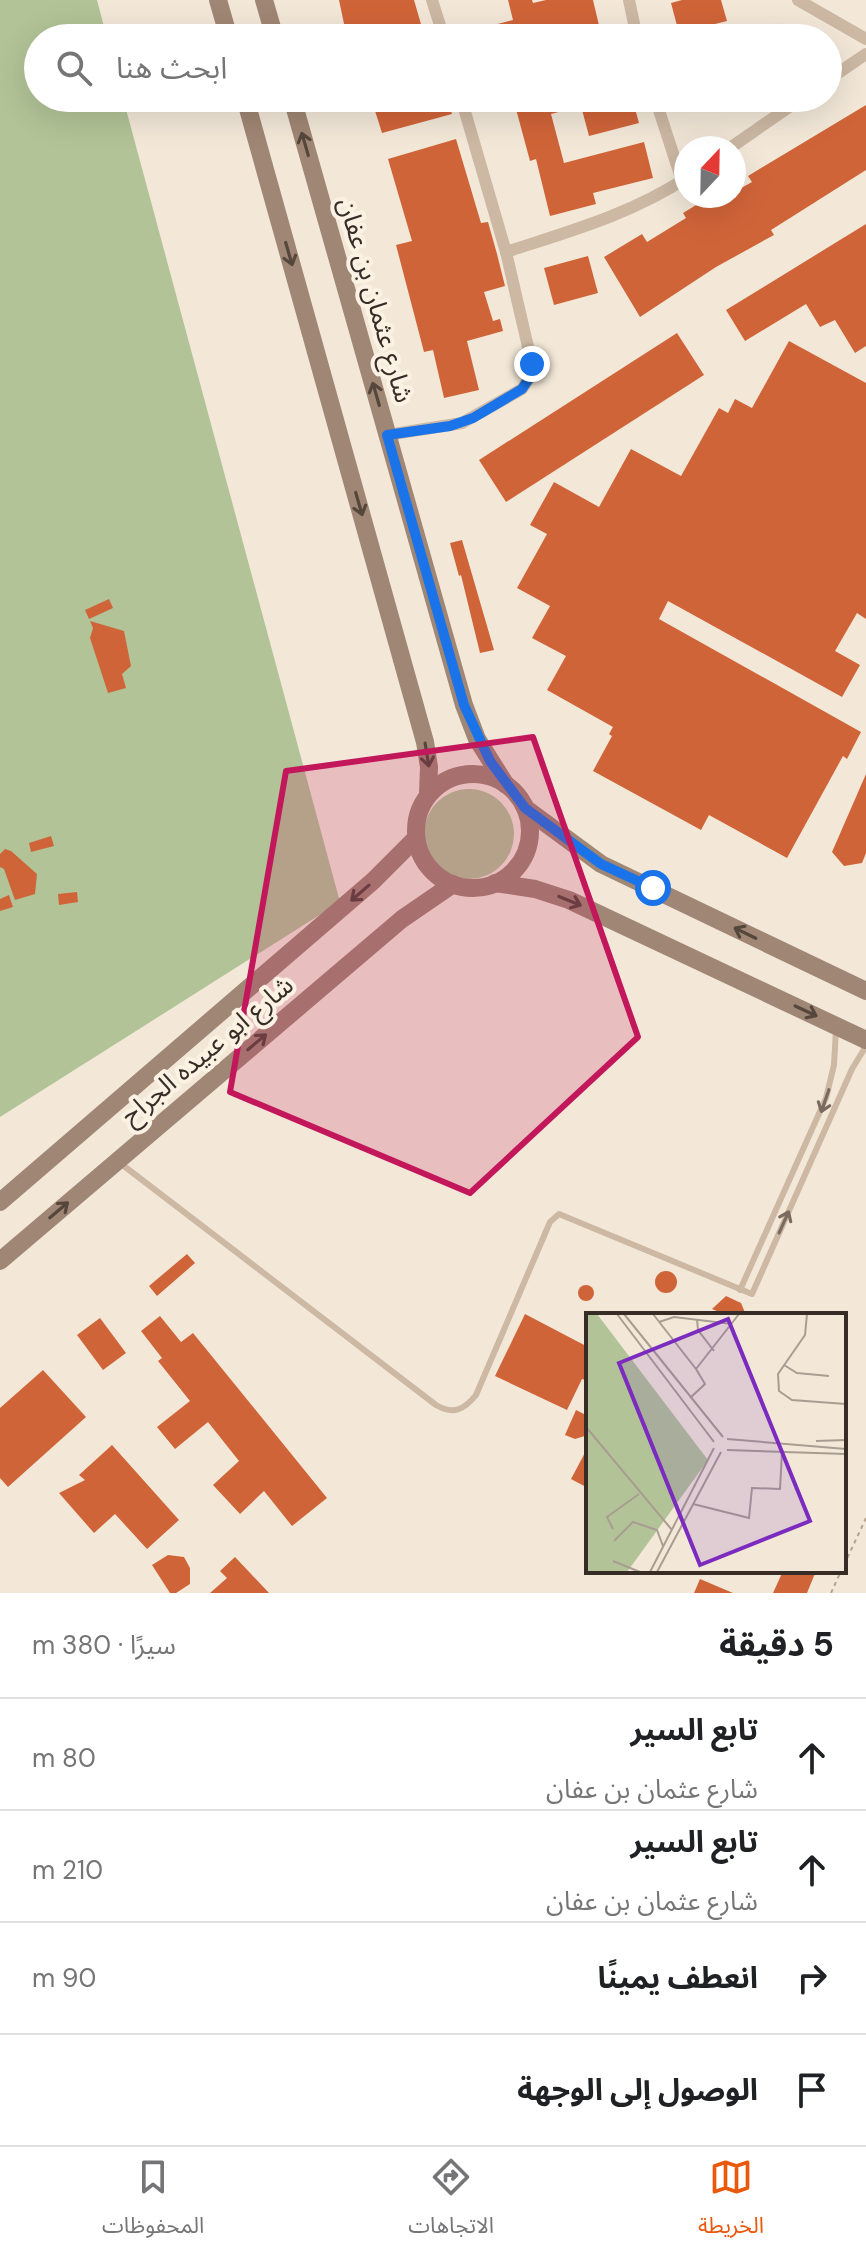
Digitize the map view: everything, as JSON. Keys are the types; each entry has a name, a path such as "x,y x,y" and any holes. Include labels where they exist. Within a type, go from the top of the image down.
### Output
{"main road":[{"path":"218,0 225,24"},
{"path":"264,0 271,24"},
{"path":"249,112 425,742 429,767 428,794"},
{"name":"شارع عثمان بن عفان","path":"296,112 464,705 477,739 506,785"},
{"path":"495,883 510,874 522,860 530,826 525,808 506,785 482,775 457,776 441,783 428,794 415,824 422,858 435,874 453,884 467,887 495,883 535,889 569,900 866,1040"},
{"path":"525,808 601,864 866,991"},
{"name":"شارع ابو عبيده الجراح","path":"0,1202 373,881 416,838"},
{"name":"شارع ابو عبيده الجراح","path":"0,1261 402,919 453,884"}],"street":[{"path":"432,0 440,24"},
{"path":"629,0 634,24"},
{"path":"798,0 840,24"},
{"path":"842,25 866,39"},
{"path":"842,70 866,54"},
{"path":"387,435 462,423 522,389 529,381 532,364 506,252 465,112"},
{"path":"660,112 674,152"},
{"path":"746,137 782,112"},
{"path":"506,252 590,225 674,185"}],"lane":[{"path":"740,1290 826,1098 834,1065 836,1025"},
{"path":"118,1160 446,1410 458,1411 476,1395 550,1222 559,1214 749,1294 753,1292 842,1091 866,1046"}],"path":[{"path":"846,1561 866,1518"},
{"path":"831,1593 840,1573"}],"highlighted area":[{"path":"533,737 638,1037 470,1193 230,1092 286,771"}],"green space":[{"path":"0,0 97,0 103,24 24,24 24,112 127,112 340,902 0,1117"},
{"path":"469,789 486,792 501,802 511,817 514,834 511,851 501,866 486,876 469,879 452,876 437,866 427,851 424,834 427,817 437,802 452,792"}],"building":[{"path":"339,0 414,0 421,24 344,24"},
{"path":"508,0 532,0 533,3 593,0 599,24 498,24 513,20"},
{"path":"721,0 727,21 677,24 671,3"},
{"path":"866,105 866,170 771,230 774,235 716,267 640,317 604,257 642,234 647,242 686,218 683,213 691,208 746,208 746,185 752,182 748,176"},
{"path":"375,112 452,114 382,133"},
{"path":"517,112 558,112 551,114 564,163 644,142 653,178 593,193 596,204 550,216 536,159 530,161"},
{"path":"583,112 636,112 639,123 589,136"},
{"path":"456,139 481,223 488,222 505,286 484,292 493,321 500,319 503,331 467,341 479,390 444,398 433,350 424,352 396,245 412,241 388,159"},
{"path":"866,224 866,346 855,353 835,320 820,327 806,304 745,341 726,310"},
{"path":"588,256 598,293 554,305 544,268"},
{"path":"677,333 704,375 506,502 479,460"},
{"path":"789,341 866,383 866,619 857,613 835,651 860,665 842,697 668,601 659,619 861,732 847,759 843,756 787,858 709,815 701,830 593,771 612,736 609,734 613,727 547,690 566,656 532,638 550,606 517,588 547,534 530,525 554,482 599,507 631,449 681,476 719,408 728,413 735,399 752,408"},
{"path":"462,540 494,650 480,653 450,543"},
{"path":"109,599 113,608 89,619 85,610"},
{"path":"90,621 124,631 131,666 122,674 126,688 108,693 90,638 93,628"},
{"path":"866,774 866,853 862,863 844,866 832,852"},
{"path":"51,836 54,846 31,852 29,843"},
{"path":"5,849 37,874 35,894 15,900 4,869 0,867 0,854"},
{"path":"77,892 78,902 59,905 58,894"},
{"path":"9,895 13,907 0,911 0,899"},
{"path":"187,1254 195,1263 157,1296 149,1286"},
{"path":"666,1271 674,1274 677,1282 674,1290 666,1293 658,1290 655,1282 658,1274"},
{"path":"586,1285 594,1293 586,1301 578,1293"},
{"path":"726,1296 741,1303 745,1313 721,1313 712,1309"},
{"path":"525,1314 586,1346 586,1380 582,1379 567,1410 495,1376"},
{"path":"160,1316 181,1342 193,1333 327,1498 292,1526 264,1491 240,1514 213,1485 239,1461 208,1422 175,1449 157,1427 190,1401 158,1361 162,1358 141,1331"},
{"path":"100,1318 126,1353 103,1370 77,1335"},
{"path":"43,1370 86,1417 8,1487 0,1478 0,1408"},
{"path":"576,1410 586,1415 586,1436 575,1439 565,1435"},
{"path":"112,1445 179,1520 147,1549 115,1514 94,1533 59,1493 85,1480 79,1475"},
{"path":"586,1451 586,1487 571,1479"},
{"path":"168,1555 184,1557 190,1568 190,1584 176,1593 170,1593 152,1565"},
{"path":"235,1557 269,1593 210,1593 227,1578 220,1571"},
{"path":"782,1573 815,1573 807,1593 773,1593"},
{"path":"700,1579 733,1593 694,1593"}],"route":[{"path":"532,364 532,374 522,389 473,418 450,426 387,435 464,705 477,739 506,785 525,808 601,864 653,888"}]}
